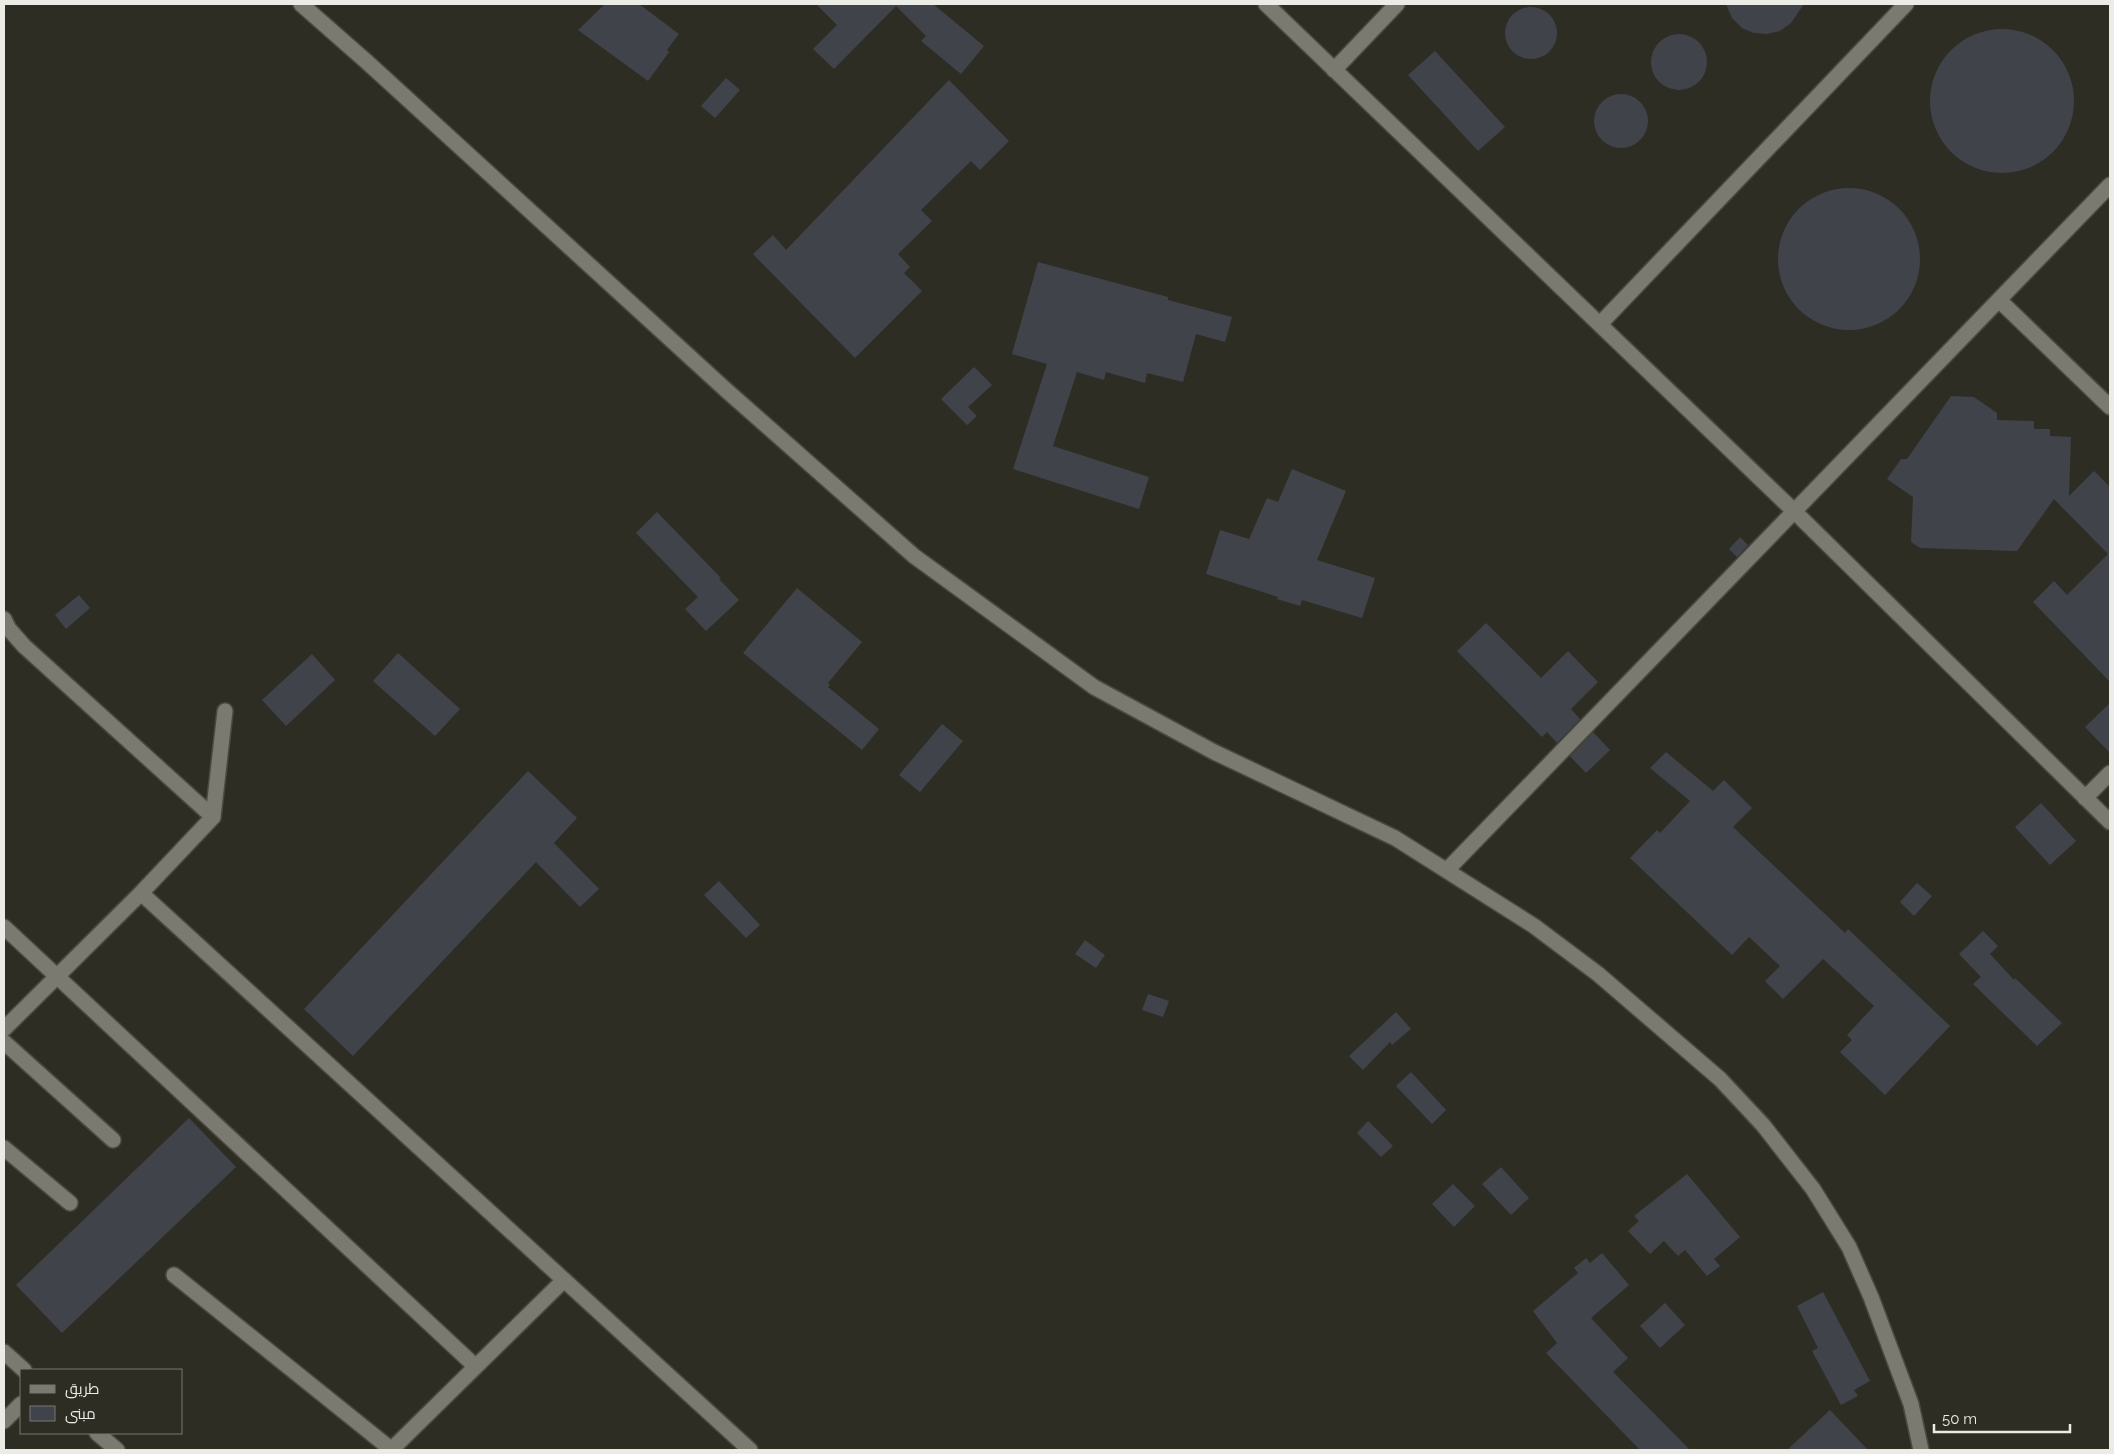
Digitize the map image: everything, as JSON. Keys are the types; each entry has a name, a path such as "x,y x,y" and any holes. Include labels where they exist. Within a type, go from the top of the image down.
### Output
{"lane":[{"path":"301,4 382,75 726,390 914,556 1094,687 1214,752 1395,838 1534,926 1598,974 1720,1079 1763,1125 1813,1189 1849,1247 1871,1297 1910,1404 1921,1450"},
{"path":"1266,4 1795,512 2110,822"},
{"path":"1334,70 1398,4"},
{"path":"1600,324 1906,4"},
{"path":"1447,870 2110,186"},
{"path":"1999,300 2110,407"},
{"path":"4,619 9,629 24,646 213,817"},
{"path":"4,1029 142,893 213,817 226,711"},
{"path":"2085,798 2110,773"},
{"path":"142,893 750,1450"},
{"path":"4,927 475,1366"},
{"path":"4,1042 113,1140"},
{"path":"4,1148 70,1203"},
{"path":"174,1275 392,1450 564,1280"},
{"path":"4,1352 23,1369"},
{"path":"4,1422 20,1405"},
{"path":"98,1434 117,1450"}],"building":[{"path":"605,4 639,4 679,34 667,50 669,52 648,81 578,30"},
{"path":"816,4 933,4 984,46 961,74 921,41 926,36 896,6 834,69 813,49 837,25"},
{"path":"1726,4 1804,4 1791,23 1780,31 1767,34 1754,33 1742,28 1732,18"},
{"path":"1526,7 1536,7 1550,14 1557,28 1557,38 1550,52 1536,59 1526,59 1516,55 1509,48 1505,38 1505,28 1509,18 1516,11"},
{"path":"2002,29 2030,34 2053,50 2069,73 2074,101 2069,129 2053,152 2030,168 2002,173 1974,168 1951,152 1935,129 1930,101 1935,73 1951,50 1974,34"},
{"path":"1679,34 1690,36 1699,42 1705,51 1707,62 1705,73 1699,82 1690,88 1679,90 1668,88 1659,82 1653,73 1651,62 1653,51 1659,42 1668,36"},
{"path":"1435,51 1505,127 1478,151 1408,75"},
{"path":"726,78 740,90 715,118 701,106"},
{"path":"949,80 1009,141 980,170 971,161 921,210 932,221 898,254 910,267 904,273 922,291 855,358 753,254 773,235 786,250"},
{"path":"1621,94 1631,96 1640,102 1646,111 1648,121 1646,131 1640,140 1631,146 1621,148 1611,146 1602,140 1596,131 1594,121 1596,111 1602,102 1611,96"},
{"path":"1849,188 1863,189 1876,193 1889,200 1899,209 1908,219 1915,232 1919,245 1919,273 1915,286 1908,299 1899,309 1889,318 1876,325 1863,329 1849,330 1835,329 1822,325 1809,318 1799,309 1790,299 1783,286 1779,273 1778,259 1779,245 1783,232 1790,219 1799,209 1809,200 1822,193 1835,189"},
{"path":"1038,262 1168,297 1168,300 1232,317 1225,342 1196,334 1183,382 1147,373 1145,383 1106,372 1104,380 1077,372 1053,446 1149,477 1139,509 1013,469 1047,364 1012,354"},
{"path":"974,367 992,385 968,407 977,416 967,425 941,399"},
{"path":"1951,396 1974,397 1997,413 1997,420 2034,421 2034,429 2050,429 2050,436 2071,437 2069,496 2094,471 2110,487 2110,682 2033,602 2054,581 2067,595 2108,554 2054,499 2017,551 1920,548 1911,542 1913,497 1887,479 1901,459 1907,459"},
{"path":"1292,469 1346,491 1317,560 1375,578 1362,618 1302,600 1300,606 1206,574 1220,530 1249,539 1267,498 1278,502"},
{"path":"657,512 721,578 719,579 739,600 706,631 685,609 698,597 636,533"},
{"path":"1740,537 1748,545 1737,557 1729,549"},
{"path":"797,588 862,642 828,683 830,685 828,687 879,729 862,750 743,653"},
{"path":"79,595 90,608 66,629 55,615"},
{"path":"1486,623 1541,678 1568,651 1598,682 1571,709 1580,719 1557,743 1547,732 1542,737 1457,651"},
{"path":"398,653 460,709 435,736 373,681"},
{"path":"312,654 335,680 286,726 262,700"},
{"path":"2110,703 2110,753 2085,727"},
{"path":"942,724 963,741 920,792 899,775"},
{"path":"1593,732 1610,750 1586,773 1570,756"},
{"path":"1666,752 1713,791 1724,780 1752,808 1733,827 1845,933 1848,929 1950,1026 1885,1095 1840,1052 1852,1040 1847,1035 1874,1006 1823,959 1783,999 1765,981 1780,966 1749,937 1732,955 1630,858 1657,830 1660,833 1690,801 1650,768"},
{"path":"528,771 577,818 554,843 599,889 580,907 536,862 353,1056 304,1009"},
{"path":"2041,803 2076,841 2050,865 2015,827"},
{"path":"719,881 760,925 746,938 704,895"},
{"path":"1917,883 1932,896 1914,916 1900,902"},
{"path":"1983,931 1998,946 1990,954 2014,980 2015,978 2062,1023 2037,1046 1973,984 1981,977 1959,954"},
{"path":"1085,940 1105,955 1096,968 1075,954"},
{"path":"1148,994 1169,1001 1163,1017 1142,1010"},
{"path":"1396,1012 1411,1029 1392,1045 1390,1042 1363,1070 1349,1056"},
{"path":"1411,1072 1446,1110 1432,1124 1396,1086"},
{"path":"189,1118 236,1167 62,1333 16,1285"},
{"path":"1368,1121 1393,1146 1381,1157 1357,1133"},
{"path":"1501,1167 1529,1198 1511,1215 1482,1184"},
{"path":"1687,1174 1740,1237 1714,1259 1720,1266 1707,1276 1685,1250 1678,1256 1664,1241 1650,1254 1628,1231 1639,1221 1634,1216"},
{"path":"1453,1184 1475,1206 1454,1227 1432,1204"},
{"path":"1602,1253 1629,1285 1591,1318 1628,1358 1613,1372 1690,1450 1640,1450 1546,1353 1557,1343 1533,1311 1578,1273 1574,1268 1586,1258 1590,1263"},
{"path":"1823,1292 1870,1381 1854,1390 1858,1396 1841,1405 1812,1351 1818,1348 1797,1306"},
{"path":"1665,1303 1685,1325 1660,1348 1640,1326"},
{"path":"1830,1410 1868,1450 1787,1450"}]}
